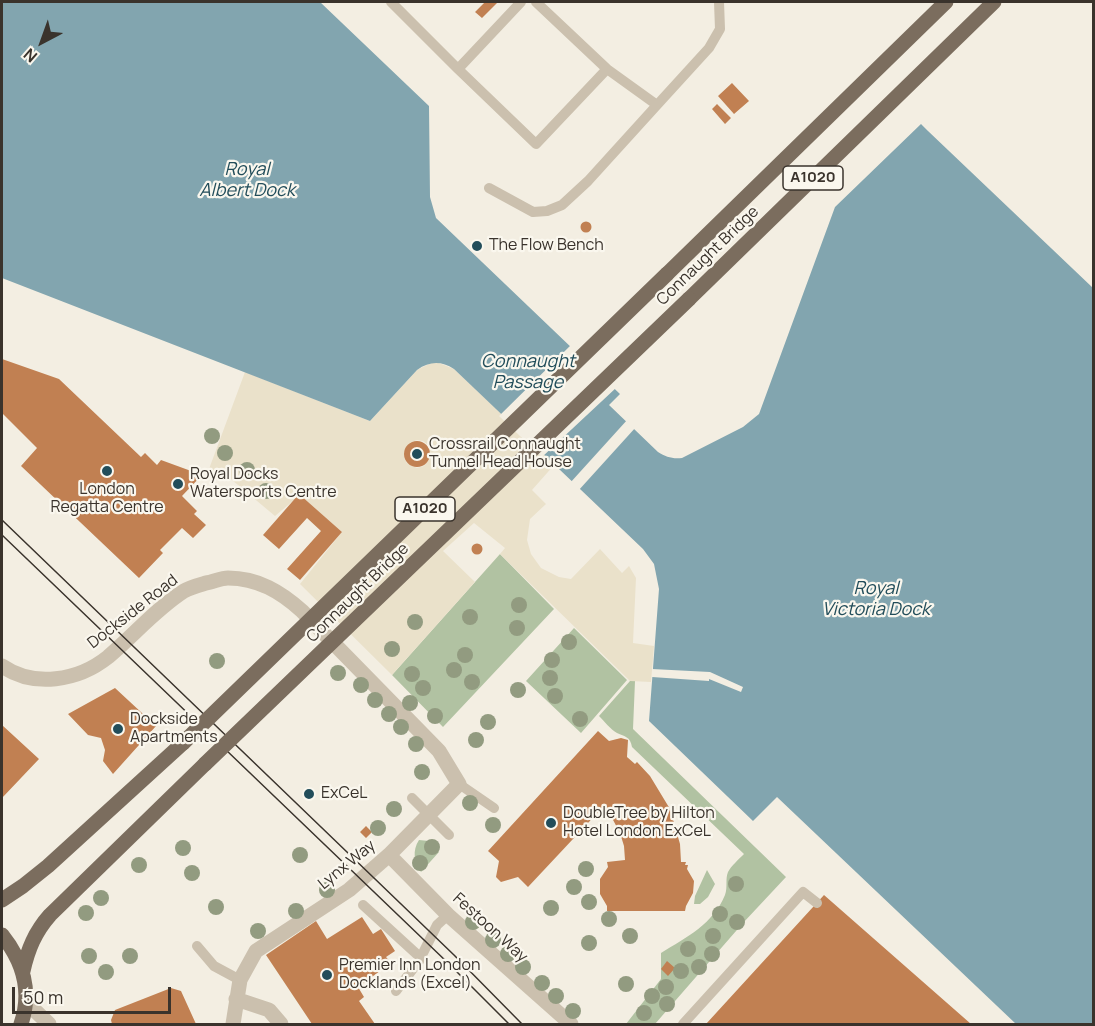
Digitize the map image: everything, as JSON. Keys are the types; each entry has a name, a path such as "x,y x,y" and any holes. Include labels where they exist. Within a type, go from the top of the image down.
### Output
{"main road":[{"name":"Connaught Bridge","path":"2,900 42,871 183,743 946,2"},
{"name":"Connaught Bridge","path":"23,971 28,950 40,927 50,915 994,2"},
{"name":"A1020","path":"2,935 14,950 23,971 27,1003 21,1024"}],"street":[{"name":"Dockside Road","path":"2,666 13,675 39,681 64,678 106,658 161,608 187,589 227,578 266,585 285,596 302,611 440,751 459,784"},
{"name":"Lynx Way","path":"233,1024 240,980 256,951 349,890 389,855 459,784"},
{"name":"Festoon Way","path":"389,855 448,915 571,1024"},
{"path":"236,999 269,1010 281,1024"},
{"path":"27,1003 49,1024"}],"lane":[{"path":"391,2 536,144 607,69"},
{"path":"458,69 521,2"},
{"path":"536,2 607,69 657,105"},
{"path":"489,188 533,212 546,211 562,205 588,181 709,48 720,29 719,2"},
{"path":"459,784 494,808"},
{"path":"412,798 449,835"},
{"path":"683,1024 803,892 817,903"},
{"path":"363,905 421,958"},
{"path":"396,991 421,958 437,925 448,915"},
{"path":"196,946 214,966 240,980"}],"green space":[{"path":"500,554 554,609 443,727 392,675"},
{"path":"574,628 627,680 581,733 526,681"},
{"path":"630,681 635,681 633,729 786,877 655,1024 626,1024 661,979 661,953 698,929 714,914 725,895 728,872 744,854 632,747 625,736 615,732 599,716"},
{"path":"419,840 429,841 439,852 421,872 415,856 415,848"},
{"path":"707,870 715,884 708,897 700,904 694,904 695,896"}],"shaded area":[{"path":"431,363 439,363 454,369 555,464 532,490 546,504 530,519 527,540 531,554 541,568 559,577 571,579 600,549 622,573 629,566 636,578 633,643 654,646 651,682 630,681 500,554 505,548 474,523 443,551 475,582 392,675 300,584 342,532 300,495 275,516 226,475 209,469 245,372 370,421 417,370","holes":["423,441 428,445 431,457 424,466 417,468 407,463 404,452 411,442"]}],"water":[{"name":"Royal Victoria Dock","path":"2,2 320,2 429,106 430,197 436,218 620,394 609,405 658,452 672,458 682,458 743,427 759,414 835,207 921,124 1093,288 1093,1024 1016,1024 777,797 753,821 649,721 659,589 654,564 643,549 454,369 436,363 417,370 370,421 2,278"}],"pier":[{"path":"572,344 617,387 542,457 499,416"},
{"path":"628,419 636,427 578,491 570,483"},
{"path":"652,669 710,672 743,687 741,692 709,679 709,681 652,677"}],"building":[{"path":"485,2 498,2 482,18 475,12"},
{"path":"732,83 749,101 734,114 718,96"},
{"path":"717,104 731,118 725,124 712,109"},
{"path":"586,221 592,227 586,233 580,227"},
{"name":"London Regatta Centre","path":"2,359 59,379 141,457 145,453 157,465 161,460 202,475 182,496 197,511 194,514 206,525 193,538 182,528 160,550 163,553 139,578 21,466 37,448 2,413"},
{"name":"Crossrail Connaught Tunnel Head House","path":"417,441 427,444 430,454 427,464 417,467 407,464 404,454 407,444"},
{"path":"299,494 342,532 300,580 287,569 321,531 307,518 279,549 263,535"},
{"path":"477,543 483,549 477,555 471,549"},
{"name":"Dockside Apartments","path":"115,688 156,726 113,774 103,761 105,750 101,738 88,735 68,714"},
{"path":"2,725 39,759 2,798"},
{"name":"DoubleTree by Hilton Hotel London ExCeL","path":"598,731 609,741 621,738 628,740 627,757 635,764 637,762 650,776 670,809 680,844 681,862 686,862 685,865 688,865 687,869 694,881 693,893 685,911 607,911 607,906 600,894 600,879 608,867 607,862 625,860 620,833 603,807 528,887 518,877 501,882 496,877 499,861 488,851"},
{"path":"366,826 372,832 366,838 360,832"},
{"path":"824,895 971,1024 706,1024"},
{"name":"Premier Inn London Docklands (Excel)","path":"362,917 373,934 381,929 395,951 386,957 391,963 358,987 364,997 359,1001 375,1024 312,1024 266,955 316,921 327,939"},
{"path":"667,961 675,968 668,976 661,969"},
{"path":"171,988 181,991 196,1024 112,1024 111,1020 115,1010"}],"tram line":[{"path":"2,520 454,955 522,1024"},
{"path":"2,535 509,1024"}],"place":[{"name":"The Flow Bench","path":"477,246"},
{"name":"Crossrail Connaught Tunnel Head House","path":"417,454"},
{"name":"London Regatta Centre","path":"107,471"},
{"name":"Royal Docks Watersports Centre","path":"178,484"},
{"name":"Dockside Apartments","path":"118,729"},
{"name":"ExCeL","path":"309,794"},
{"name":"DoubleTree by Hilton Hotel London ExCeL","path":"551,823"},
{"name":"Premier Inn London Docklands (Excel)","path":"327,975"}],"water label":[{"name":"Royal Albert Dock","path":"247,180"},
{"name":"Connaught Passage","path":"528,372"}]}
